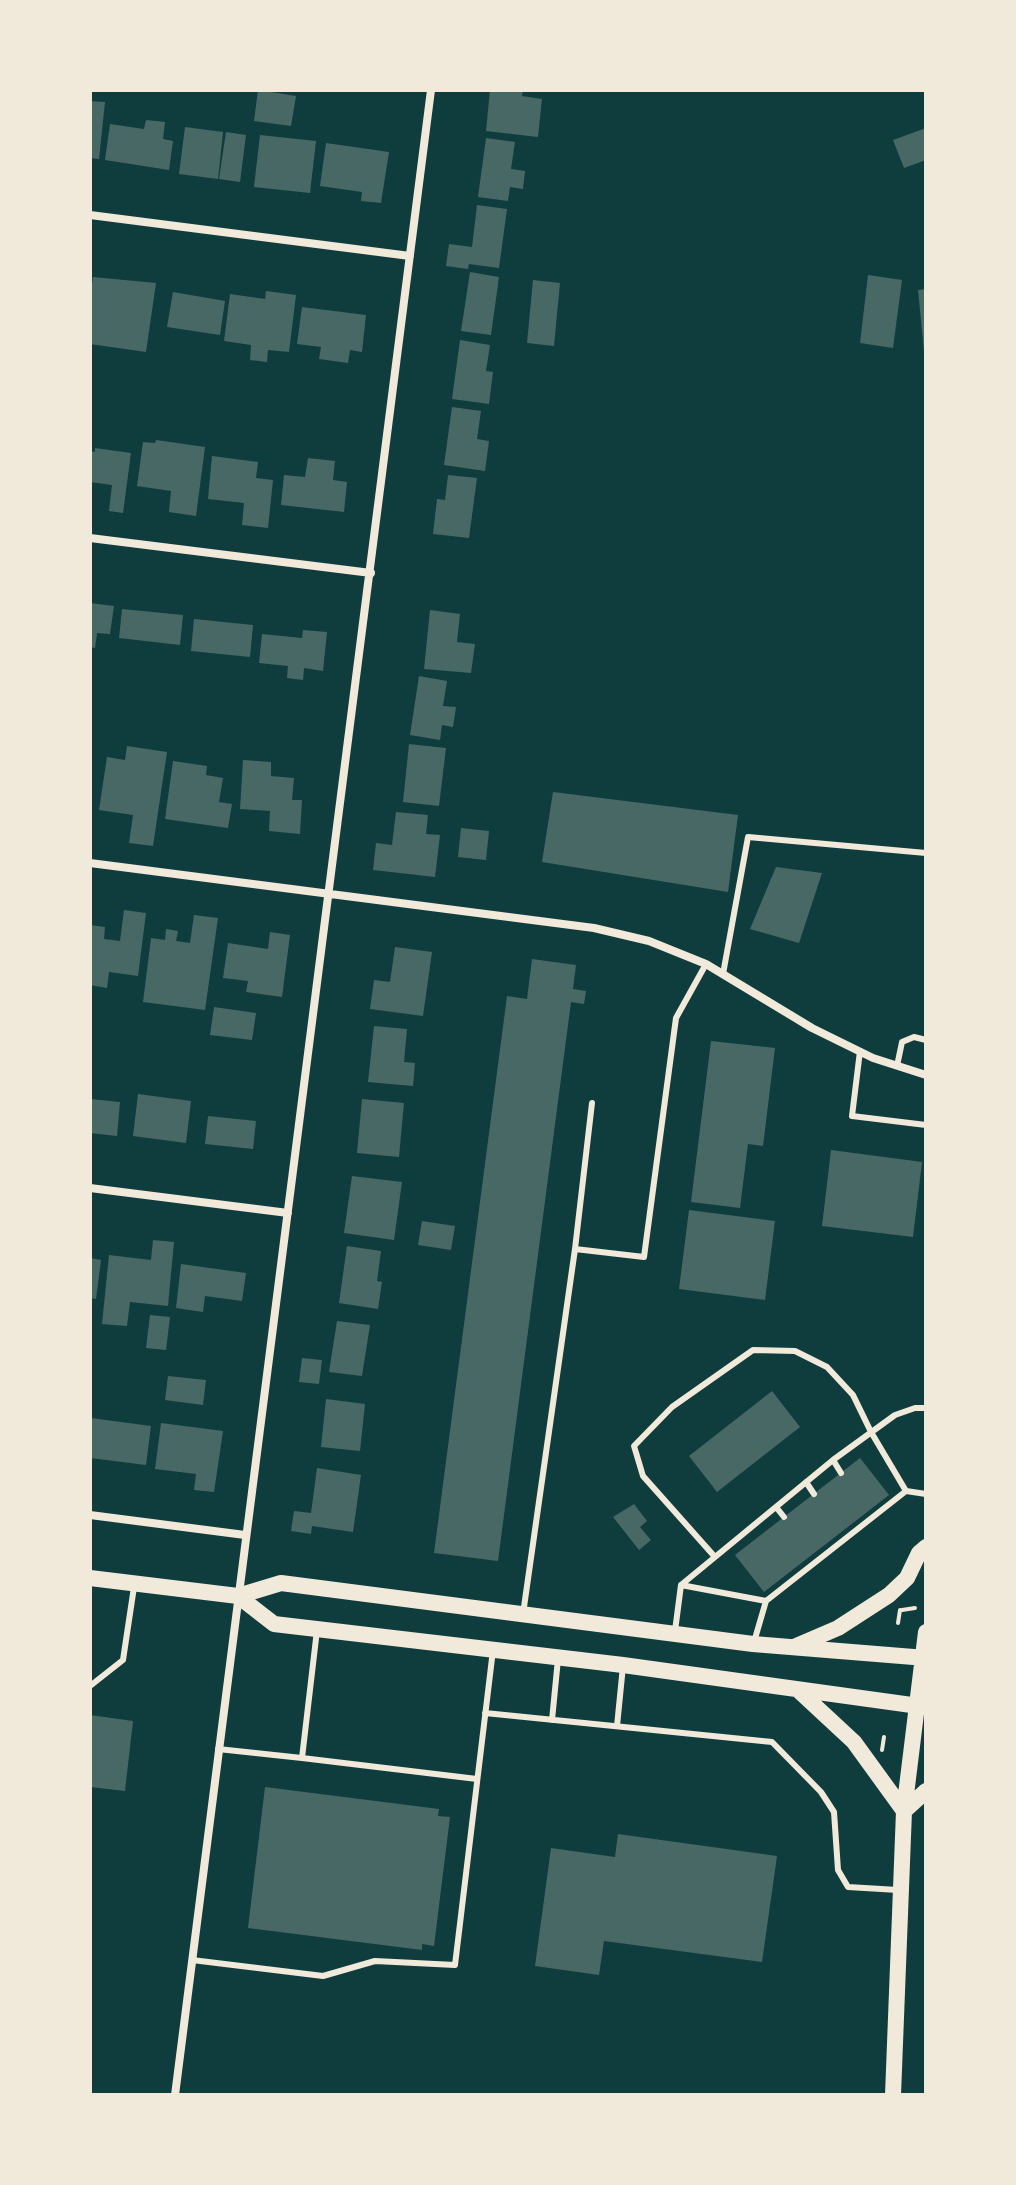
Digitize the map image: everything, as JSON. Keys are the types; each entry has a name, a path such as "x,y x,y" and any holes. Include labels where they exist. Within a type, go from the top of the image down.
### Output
{"main road":[{"path":"791,1648 838,1628 889,1595 907,1578 919,1553 926,1547"},
{"path":"90,1578 238,1596 281,1583 753,1644 924,1658"},
{"path":"238,1596 274,1624 623,1665 921,1706"},
{"path":"893,2095 904,1811 921,1706 926,1632"},
{"path":"797,1689 854,1742 904,1811"},
{"path":"904,1811 926,1791"}],"street":[{"path":"175,2095 431,90"},
{"path":"90,215 410,256"},
{"path":"90,538 371,573"},
{"path":"90,863 594,928 649,941 706,964 812,1028 860,1051 926,1075"},
{"path":"90,1188 288,1213"},
{"path":"90,1515 245,1535"}],"lane":[{"path":"723,974 748,837 926,853"},
{"path":"575,1249 644,1257 676,1018 706,964"},
{"path":"897,1066 902,1042 914,1037 926,1040"},
{"path":"860,1051 852,1116 926,1125"},
{"path":"523,1614 575,1249 592,1103"},
{"path":"715,1557 643,1476 634,1446 672,1407 753,1350 795,1351 827,1367 853,1395 906,1491"},
{"path":"675,1634 681,1585 871,1432 895,1415 915,1408 926,1408"},
{"path":"833,1460 841,1473"},
{"path":"806,1482 814,1494"},
{"path":"753,1644 766,1601 812,1559 845,1540 906,1491 926,1494"},
{"path":"776,1507 784,1517"},
{"path":"868,1510 873,1517"},
{"path":"751,1527 759,1537"},
{"path":"839,1532 845,1540"},
{"path":"785,1575 789,1582"},
{"path":"90,1686 123,1660 134,1583"},
{"path":"681,1585 766,1601"},
{"path":"302,1758 317,1629"},
{"path":"192,1960 323,1976 375,1961 455,1965 493,1650"},
{"path":"552,1720 558,1658"},
{"path":"617,1726 623,1665"},
{"path":"485,1713 772,1742 821,1792 834,1812 838,1870 848,1887 901,1890"},
{"path":"218,1749 477,1779"}],"path":[{"path":"898,1623 900,1610 915,1608"},
{"path":"884,1737 884,1748 893,1749"}],"building":[{"path":"258,90 296,96 291,126 254,121"},
{"path":"490,90 523,90 522,96 542,99 538,137 486,131"},
{"path":"90,101 105,102 99,159 90,158"},
{"path":"146,120 165,122 163,139 173,141 169,170 105,160 110,124 144,129"},
{"path":"185,127 223,132 218,179 179,174"},
{"path":"926,128 926,160 904,168 893,140"},
{"path":"226,132 246,135 240,182 219,179"},
{"path":"260,135 316,141 310,193 254,187"},
{"path":"486,138 515,142 511,169 525,171 523,189 510,187 508,201 478,197"},
{"path":"326,143 389,152 381,203 361,201 362,192 320,186"},
{"path":"477,205 507,209 499,268 469,264 468,269 446,266 449,244 472,247"},
{"path":"470,272 499,277 491,335 461,331"},
{"path":"868,275 902,280 893,348 860,343"},
{"path":"93,277 156,283 146,352 90,344"},
{"path":"533,280 560,283 554,346 527,343"},
{"path":"926,289 926,351 924,351 918,290"},
{"path":"266,291 296,295 289,352 268,350 267,362 250,360 251,345 224,341 230,294 265,299"},
{"path":"173,292 225,301 220,335 167,327"},
{"path":"302,307 366,315 362,352 350,350 348,363 319,359 321,347 297,344"},
{"path":"460,340 490,345 486,371 493,372 489,404 452,399"},
{"path":"452,407 481,411 477,439 489,441 485,471 444,465"},
{"path":"156,440 205,447 196,516 169,512 171,491 137,486 143,442 155,443"},
{"path":"95,448 131,453 123,513 109,511 112,485 90,482 90,451 95,452"},
{"path":"212,456 258,462 256,478 273,480 268,528 242,525 244,503 208,499"},
{"path":"308,458 335,461 333,480 347,482 344,512 281,505 284,475 305,477"},
{"path":"448,475 477,478 469,538 433,534 437,499 445,500"},
{"path":"90,603 114,606 110,634 97,633 95,648 90,647"},
{"path":"122,609 183,615 180,645 119,638"},
{"path":"430,610 460,614 457,642 475,644 471,673 424,669"},
{"path":"194,619 253,625 250,657 191,651"},
{"path":"303,630 327,632 323,671 304,668 303,680 287,678 288,666 259,663 262,634 302,638"},
{"path":"419,676 447,681 443,706 456,707 453,727 442,725 440,740 410,735"},
{"path":"409,744 446,748 439,806 403,802"},
{"path":"127,746 167,752 153,846 129,843 133,815 99,810 107,757 125,760"},
{"path":"243,760 271,762 271,776 294,778 292,800 302,800 300,834 269,831 270,811 240,809"},
{"path":"173,761 207,766 206,775 223,778 219,802 232,804 228,828 165,819"},
{"path":"553,792 738,815 728,892 542,862"},
{"path":"396,812 428,815 426,834 440,835 435,877 373,870 376,843 392,845"},
{"path":"461,828 489,831 486,860 458,857"},
{"path":"776,867 822,873 799,943 750,929"},
{"path":"124,910 146,913 138,976 109,972 107,988 90,985 90,925 105,927 104,939 120,941"},
{"path":"194,915 218,918 205,1010 143,1002 151,938 165,940 166,929 178,931 176,941 190,943"},
{"path":"270,932 290,935 282,997 246,992 248,981 223,978 228,943 268,949"},
{"path":"395,947 432,952 423,1016 370,1009 374,980 390,982"},
{"path":"532,959 576,965 573,989 586,991 584,1004 571,1002 498,1561 434,1553 507,996 527,999"},
{"path":"214,1007 256,1013 252,1040 210,1035"},
{"path":"374,1026 407,1029 404,1062 415,1063 413,1086 368,1082"},
{"path":"711,1041 775,1048 763,1146 748,1144 740,1208 691,1202"},
{"path":"138,1094 191,1101 186,1143 133,1136"},
{"path":"90,1099 120,1102 117,1136 90,1133"},
{"path":"362,1099 404,1103 399,1157 357,1153"},
{"path":"208,1116 256,1121 253,1149 205,1144"},
{"path":"831,1150 922,1162 913,1237 822,1226"},
{"path":"352,1176 402,1182 394,1240 344,1233"},
{"path":"689,1210 775,1221 765,1300 679,1289"},
{"path":"422,1221 455,1226 451,1250 418,1245"},
{"path":"153,1240 174,1242 168,1306 130,1302 127,1326 102,1324 109,1255 151,1260"},
{"path":"347,1246 381,1251 377,1281 382,1282 378,1309 339,1303"},
{"path":"90,1258 101,1260 96,1299 90,1298"},
{"path":"181,1264 246,1273 242,1301 205,1296 203,1312 176,1308"},
{"path":"150,1315 170,1317 166,1350 146,1348"},
{"path":"337,1321 370,1325 362,1376 329,1372"},
{"path":"302,1358 322,1360 319,1384 299,1382"},
{"path":"168,1376 206,1380 203,1405 165,1400"},
{"path":"772,1391 800,1427 717,1492 689,1456"},
{"path":"326,1399 365,1404 360,1451 321,1447"},
{"path":"91,1418 151,1426 146,1465 90,1458"},
{"path":"161,1423 223,1431 214,1492 194,1490 196,1474 155,1469"},
{"path":"860,1458 889,1495 764,1592 735,1555"},
{"path":"317,1468 361,1475 353,1532 312,1526 311,1534 291,1531 294,1511 311,1513"},
{"path":"634,1504 647,1521 640,1527 651,1540 639,1550 613,1517"},
{"path":"90,1715 133,1721 125,1791 90,1787"},
{"path":"265,1787 439,1809 438,1816 450,1817 434,1946 422,1944 422,1950 248,1928"},
{"path":"618,1834 777,1856 762,1962 604,1941 599,1975 535,1966 551,1848 615,1857"}]}
